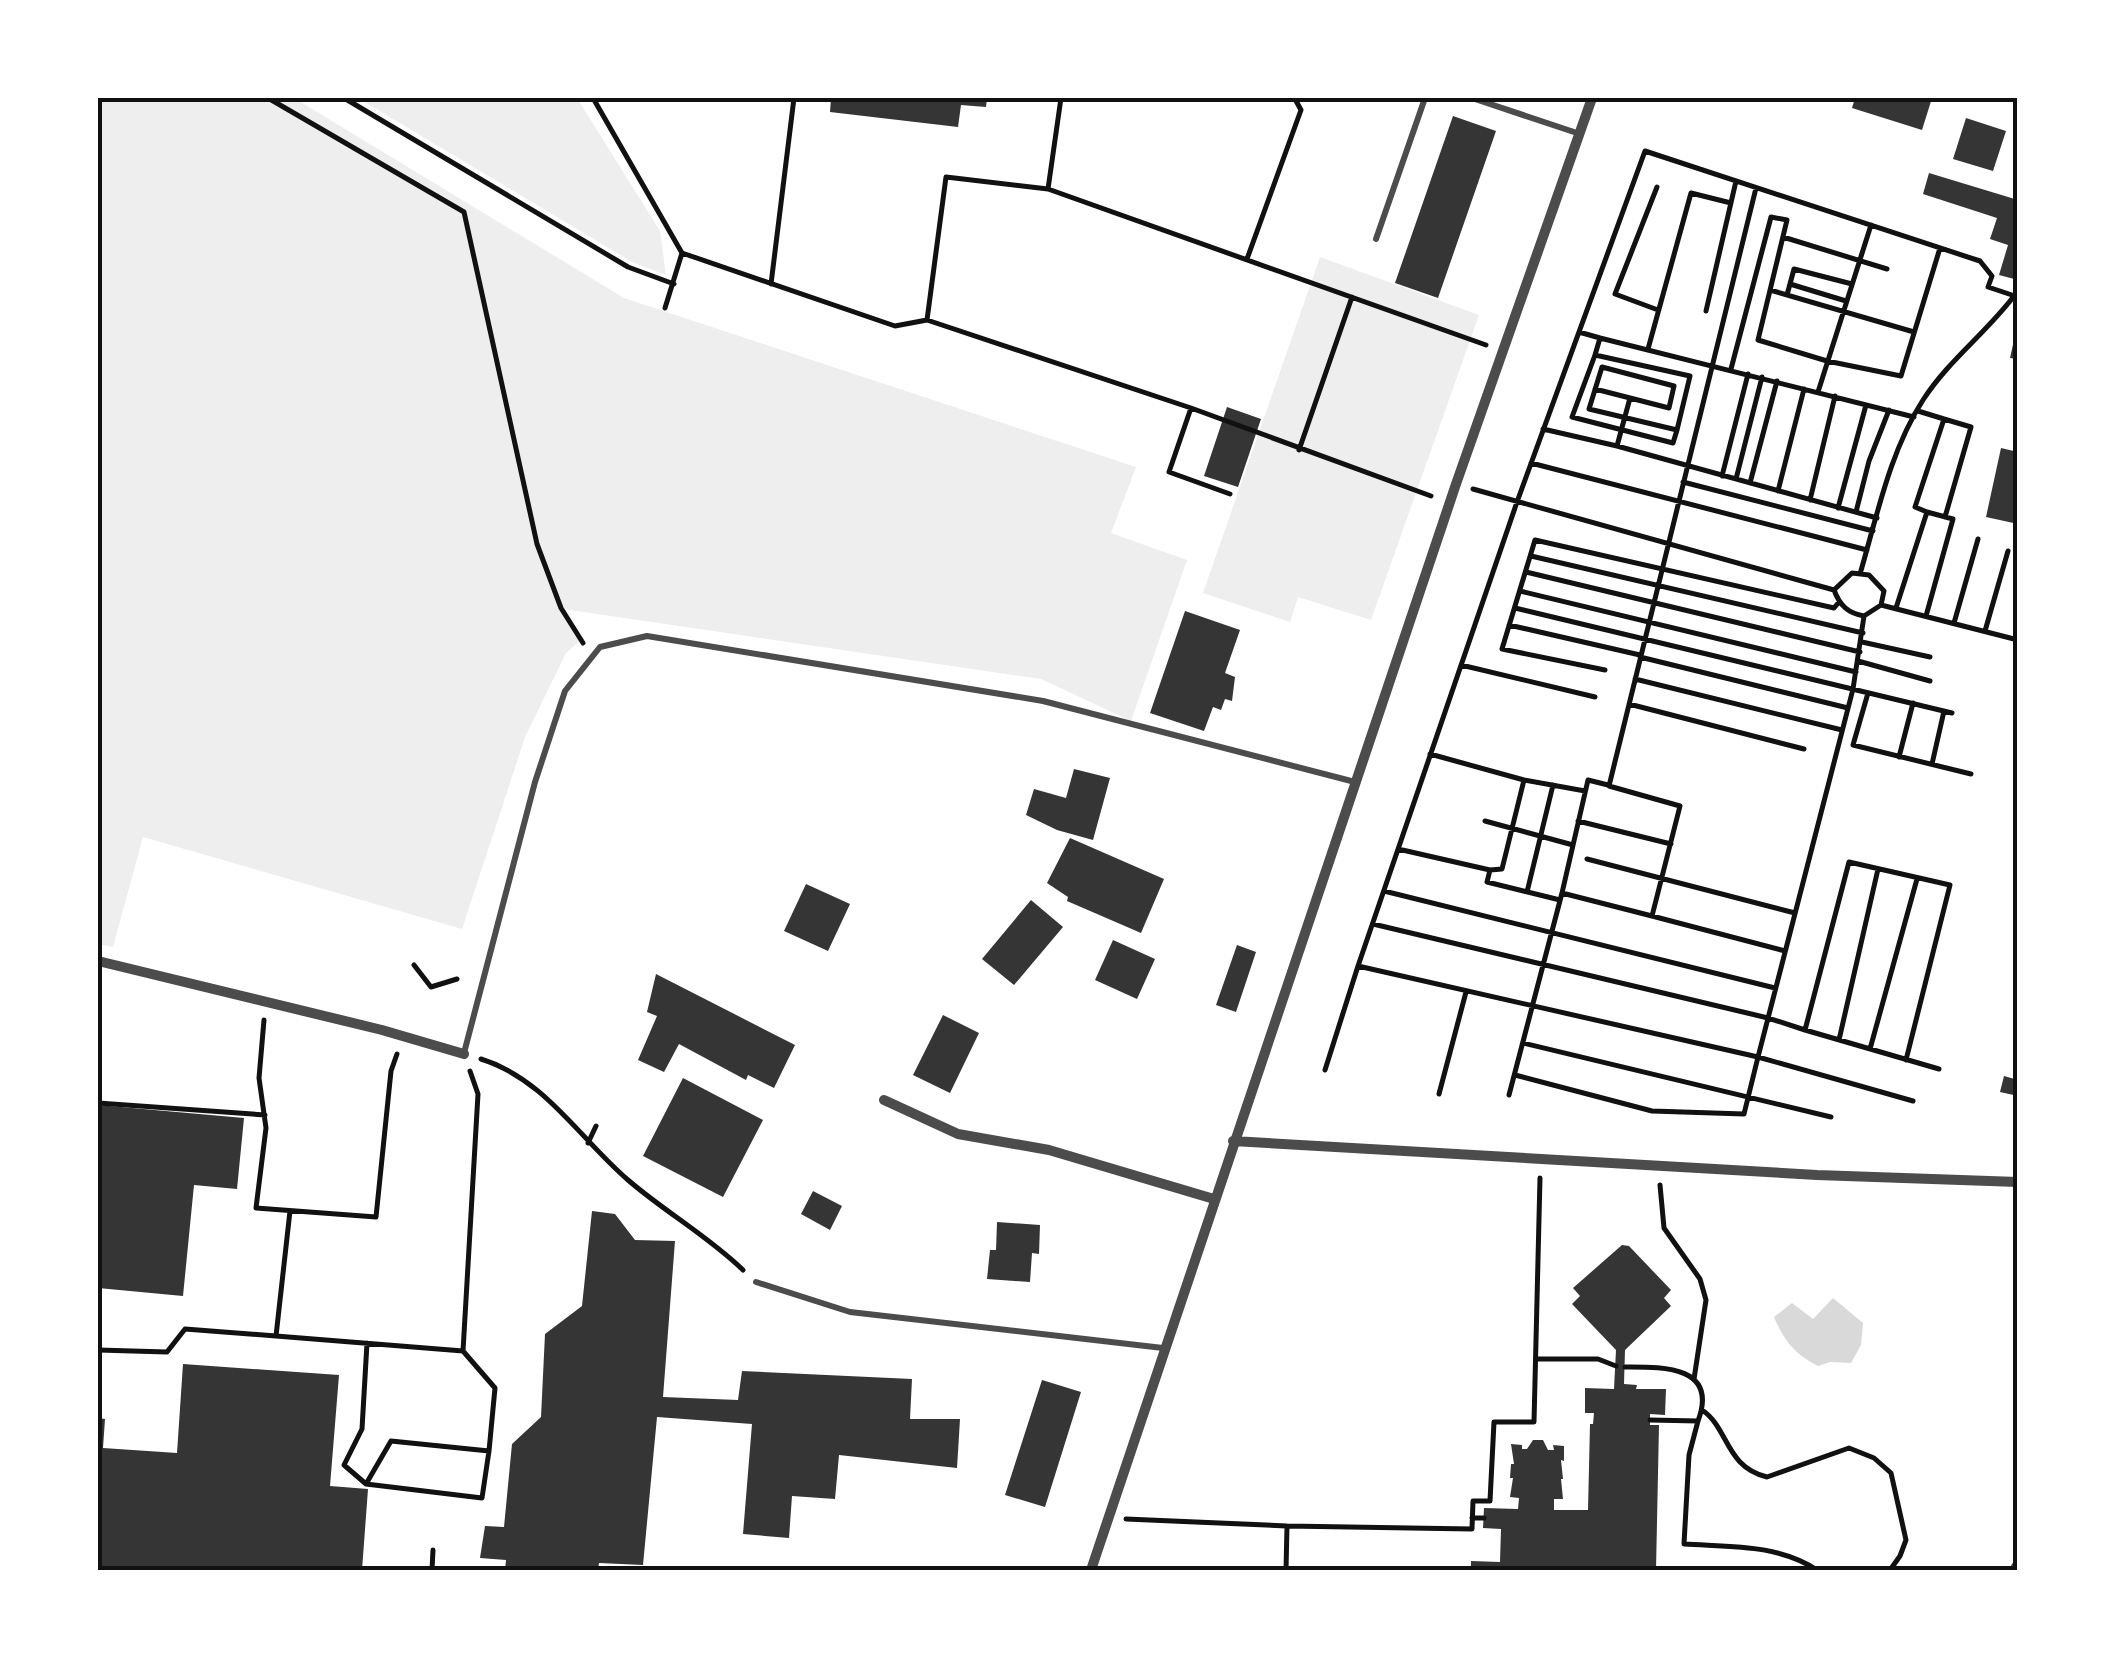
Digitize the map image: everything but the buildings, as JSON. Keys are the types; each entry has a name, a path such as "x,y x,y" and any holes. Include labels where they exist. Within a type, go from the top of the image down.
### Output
{"street":[{"path":"1090,1570 1456,484 1592,98"},
{"path":"98,961 464,1054"},
{"path":"884,1100 958,1134 1049,1150 1214,1199"},
{"path":"1233,1141 1660,1167 2018,1182"}],"lane":[{"path":"1376,239 1425,98"},
{"path":"1472,98 1580,134"},
{"path":"464,1054 534,782 565,691 600,648 647,636 1043,701 1355,782"},
{"path":"756,1282 850,1312 1164,1348"}],"path":[{"path":"268,98 464,212 537,544 561,608 592,658"},
{"path":"344,98 628,267 674,284"},
{"path":"594,98 682,254 895,326 927,320 1192,408 1450,502"},
{"path":"771,284 794,98"},
{"path":"1048,189 1061,98"},
{"path":"1247,260 1302,110 1296,99 1285,98"},
{"path":"1325,1070 1517,502 1645,151 1980,261 1992,276 1988,287 2016,297 1958,355 1916,413 1900,443 1860,574"},
{"path":"927,320 946,176 1048,189 1503,350"},
{"path":"1706,311 1736,181"},
{"path":"1657,187 1616,294 1658,310"},
{"path":"1609,786 1756,188"},
{"path":"1648,349 1691,193 1730,203"},
{"path":"1731,369 1770,216 1787,220 1758,340 1827,361 1901,376 1940,248"},
{"path":"1818,392 1870,225"},
{"path":"1783,237 1887,268"},
{"path":"665,308 682,254"},
{"path":"1787,294 1794,269 1852,284"},
{"path":"1790,284 1846,300"},
{"path":"1770,290 1914,332"},
{"path":"1299,450 1352,297"},
{"path":"1579,332 1971,428 1945,517"},
{"path":"1595,355 1690,376 1673,443 1572,417 1600,338"},
{"path":"1595,389 1669,408 1674,386 1602,367 1595,389 1590,409 1677,430"},
{"path":"1722,476 1748,374"},
{"path":"1736,480 1762,377"},
{"path":"1750,483 1777,381"},
{"path":"1778,491 1804,389"},
{"path":"1810,500 1835,396"},
{"path":"1618,446 1630,398"},
{"path":"1838,508 1866,405"},
{"path":"1192,408 1169,472 1230,494"},
{"path":"1856,512 1868,461 1889,410"},
{"path":"1926,616 1953,519 1915,507 1944,420"},
{"path":"1543,429 1877,518"},
{"path":"1531,463 1867,550"},
{"path":"1683,482 1873,531"},
{"path":"1456,484 1834,590"},
{"path":"1896,608 1927,512"},
{"path":"1954,623 1978,539"},
{"path":"1605,670 1502,649 1536,540 1834,608 1839,602"},
{"path":"1985,632 2008,551"},
{"path":"1531,556 1863,634"},
{"path":"1526,572 1860,652"},
{"path":"1852,573 1869,575 1884,591 1881,604 1864,616 1851,613 1839,602 1834,590 1852,573"},
{"path":"1520,591 1856,672"},
{"path":"1881,604 2016,639 2018,630"},
{"path":"1515,608 1948,712 1932,764"},
{"path":"1515,1074 1652,1110 1744,1114 1853,689 1864,616"},
{"path":"1510,625 1848,708"},
{"path":"1862,642 1930,658"},
{"path":"1858,661 1930,681"},
{"path":"1461,664 1595,698"},
{"path":"1634,679 1842,730"},
{"path":"1868,692 1854,745 1971,774"},
{"path":"1628,704 1804,749"},
{"path":"1899,757 1913,704"},
{"path":"1430,754 1524,780 1585,791"},
{"path":"1398,848 1490,870 1502,869 1524,780"},
{"path":"1509,1095 1588,780 1680,806 1652,916"},
{"path":"1527,892 1553,785"},
{"path":"1578,821 1670,844"},
{"path":"1485,822 1572,845"},
{"path":"1587,859 1795,913"},
{"path":"1805,1030 1849,862 1950,885 1906,1060"},
{"path":"1839,1040 1878,869"},
{"path":"1490,870 1488,882 1652,916 1785,952"},
{"path":"1870,1049 1917,879"},
{"path":"1384,891 1775,988"},
{"path":"1373,924 1768,1018 1939,1069"},
{"path":"414,965 431,987 457,979"},
{"path":"1358,966 1758,1057 1913,1101"},
{"path":"1440,1094 1466,992"},
{"path":"267,1002 259,1078 266,1128 256,1208 376,1217 392,1071 402,1037"},
{"path":"1522,1043 1831,1116"},
{"path":"464,1054 524,1078 645,1194 722,1249 756,1282"},
{"path":"367,1343 362,1429 344,1466 366,1484 482,1498 495,1388 463,1351 478,1094 464,1054"},
{"path":"98,1103 264,1115"},
{"path":"588,1143 596,1126"},
{"path":"1108,1519 1472,1529 1473,1500 1490,1501 1494,1422 1534,1422 1541,1190 1538,1160"},
{"path":"1660,1167 1664,1228 1700,1279 1706,1300 1694,1379 1702,1410 1689,1456 1684,1544 1767,1550 1792,1556 1818,1570"},
{"path":"276,1336 290,1211"},
{"path":"98,1350 167,1352 185,1329 463,1351"},
{"path":"1536,1359 1598,1359 1616,1366"},
{"path":"1625,1367 1676,1368 1694,1379"},
{"path":"1702,1410 1719,1428 1727,1449 1757,1474 1767,1477 1849,1448 1874,1458 1891,1473 1906,1540 1890,1570"},
{"path":"1650,1420 1698,1421"},
{"path":"366,1484 391,1440 488,1450"},
{"path":"1472,1518 1484,1518"},
{"path":"1286,1570 1288,1526"},
{"path":"432,1570 433,1550"}],"shaded area":[{"path":"98,98 294,98 624,298 1136,467 1111,533 1187,560 1131,721 1041,679 563,609 581,640 566,653 525,737 462,929 143,837 113,947 98,944"},
{"path":"358,98 577,98 660,231 666,275 632,262"},
{"path":"1320,257 1479,315 1371,620 1298,597 1290,622 1203,593"},
{"path":"1833,1298 1863,1323 1861,1345 1851,1363 1818,1366 1791,1346 1774,1317 1792,1303 1813,1319"}]}
